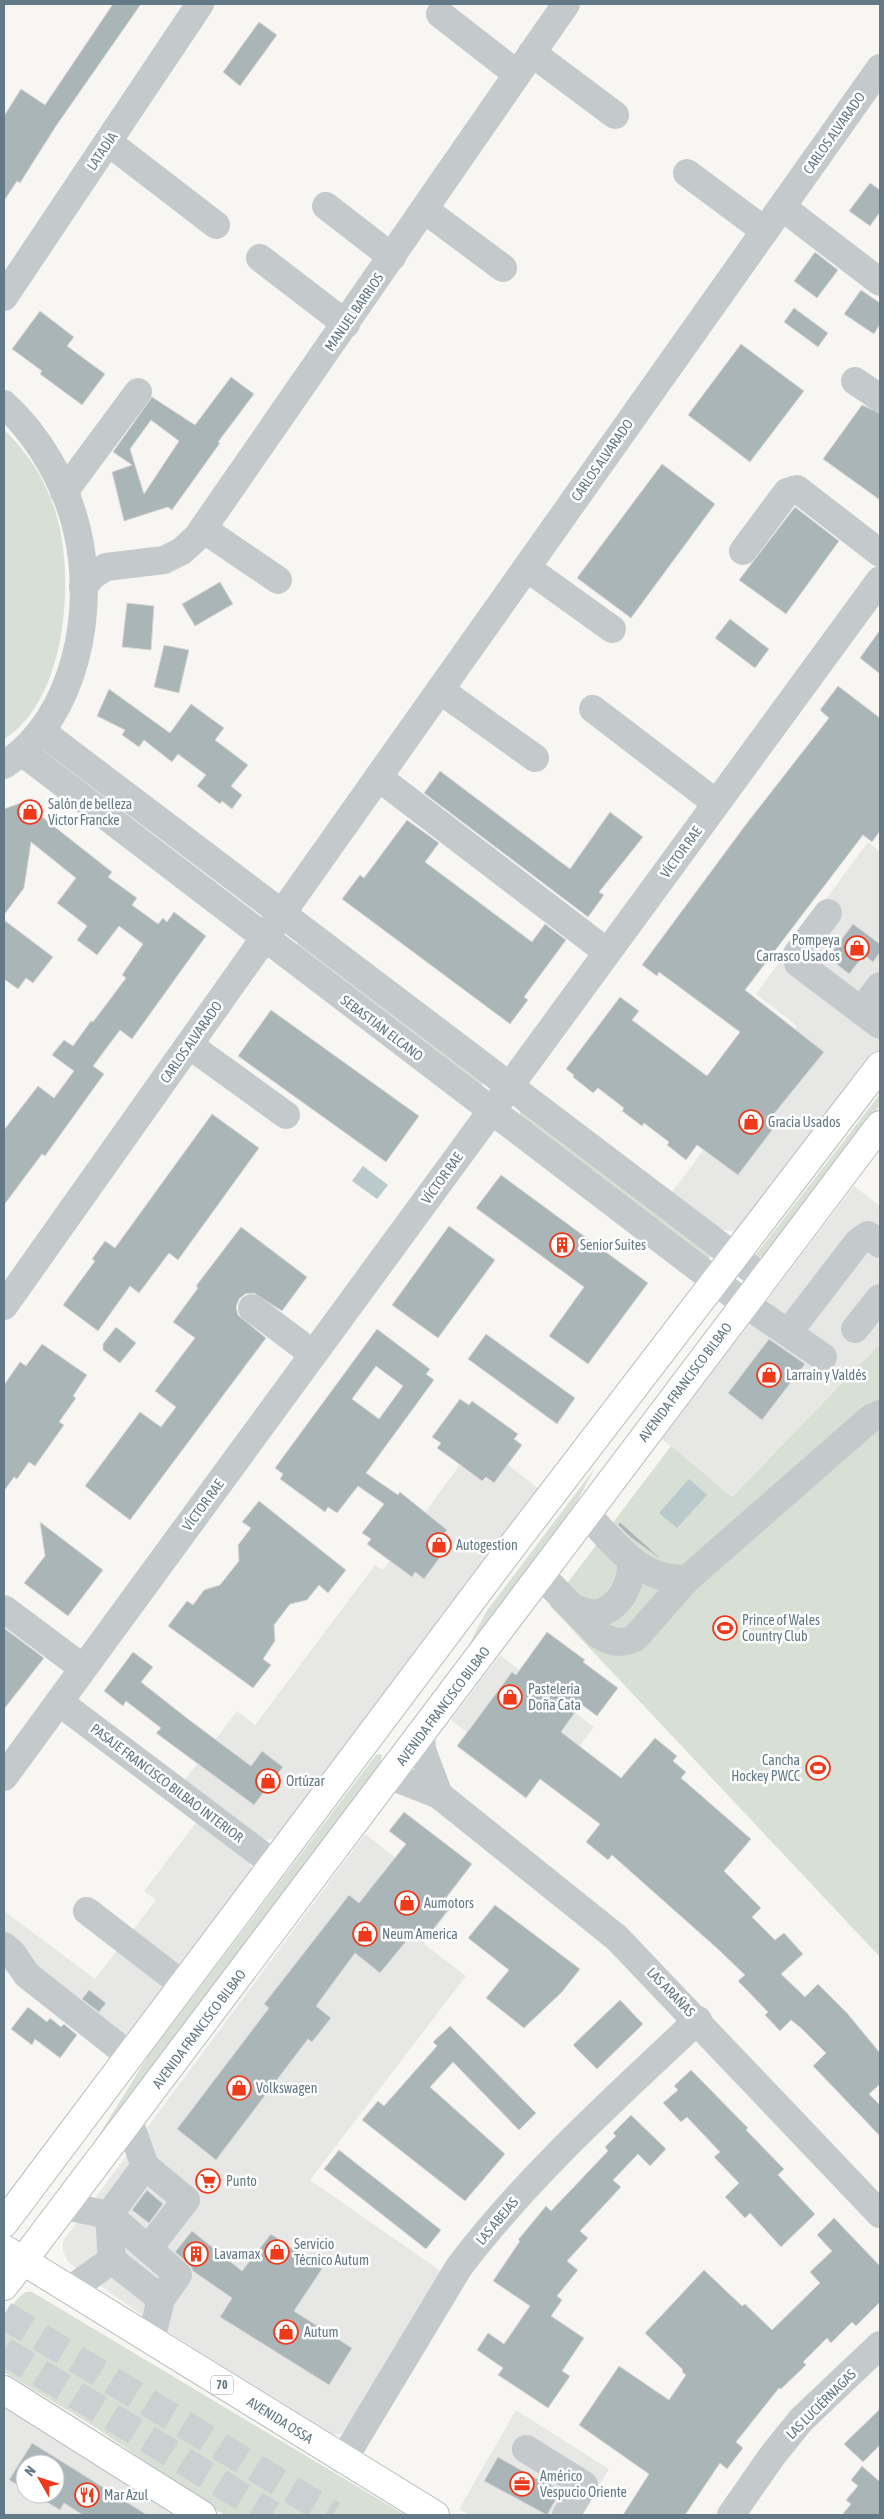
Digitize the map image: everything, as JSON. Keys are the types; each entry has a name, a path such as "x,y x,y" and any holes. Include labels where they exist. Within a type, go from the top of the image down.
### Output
{"main road":[{"path":"4,2223 399,1698 880,1066"},
{"name":"AVENIDA FRANCISCO BILBAO","path":"4,2286 14,2255 65,2206 880,1125"},
{"path":"392,1774 385,1761 384,1750 399,1698"},
{"name":"AVENIDA OSSA","path":"14,2255 343,2460 435,2515"},
{"path":"4,2390 202,2515"}],"street":[{"name":"LATADÍA","path":"4,297 200,4"},
{"name":"MANUEL BARRIOS","path":"106,567 164,560 190,545 346,324 566,4"},
{"path":"440,14 614,115"},
{"name":"CARLOS ALVARADO","path":"4,1306 782,206 876,82"},
{"path":"108,142 216,224"},
{"path":"687,173 765,231"},
{"path":"326,206 392,257"},
{"path":"782,206 880,282"},
{"path":"425,210 503,268"},
{"path":"260,258 346,324"},
{"path":"855,381 880,398"},
{"path":"64,492 138,392"},
{"path":"4,404 36,440 64,492 74,520 80,546 83,587 80,630 72,669 60,699 41,731 13,758"},
{"path":"743,550 787,492 796,489 880,552"},
{"path":"203,528 278,580"},
{"path":"80,546 93,560 106,567"},
{"path":"83,587 93,574 106,567"},
{"path":"527,568 612,629"},
{"name":"VÍCTOR RAE","path":"4,1777 880,580"},
{"path":"440,690 534,758"},
{"path":"594,709 716,803"},
{"path":"41,731 763,1278"},
{"name":"SEBASTIÁN ELCANO","path":"13,758 264,938 744,1303 824,1358"},
{"path":"378,777 608,952"},
{"path":"828,913 797,954 798,963 871,1018 880,986"},
{"path":"189,1045 286,1116"},
{"path":"788,1333 858,1242 868,1235 880,1244"},
{"path":"855,1329 880,1298"},
{"path":"252,1308 313,1354"},
{"path":"541,1575 599,1634 611,1642 624,1643 635,1638 687,1579 871,1418 880,1414"},
{"path":"586,1514 630,1560 656,1576 671,1580 687,1579"},
{"path":"572,1607 595,1613 613,1606 628,1586 632,1571 630,1560"},
{"path":"4,1609 83,1668"},
{"name":"PASAJE FRANCISCO BILBAO INTERIOR","path":"59,1702 274,1864"},
{"path":"421,1735 422,1750 439,1795"},
{"name":"LAS ARAÑAS","path":"392,1774 401,1780 439,1795 617,1938 698,2020 880,2214"},
{"path":"86,1911 183,1984"},
{"path":"4,1946 12,1952 27,1975 130,2056"},
{"name":"LAS ABEJAS","path":"343,2460 459,2267 481,2238 565,2145 698,2020"},
{"path":"129,2121 145,2166 186,2200 148,2249"},
{"path":"145,2166 109,2215 112,2260 161,2298"},
{"path":"65,2206 109,2215 178,2275 161,2298 150,2340"},
{"path":"70,2290 112,2260"},
{"name":"LAS LUCIÉRNAGAS","path":"731,2515 772,2456 801,2420 880,2345"},
{"path":"526,2449 584,2485 566,2515"}],"shaded area":[{"path":"4,430 22,449 43,481 57,517 65,573 60,638 53,669 41,697 25,721 4,739"},
{"path":"868,842 880,852 880,1050 744,1230 738,1232 720,1229 672,1192 797,1026 756,994"},
{"path":"302,939 484,1083 479,1087 294,949"},
{"path":"880,1094 880,1105 770,1251 756,1260 754,1257"},
{"path":"521,1110 713,1253 712,1257 706,1258 519,1117"},
{"path":"363,1166 388,1185 377,1199 352,1181"},
{"path":"854,1186 880,1206 880,1344 732,1497 662,1439"},
{"name":"Prince of Wales Country Club","path":"880,1344 880,1957 550,1606 671,1446 732,1497"},
{"path":"477,1441 542,1491 279,1837 267,1840 259,1836 184,1781 237,1711 255,1725 375,1565 383,1570"},
{"path":"595,1468 563,1527 466,1651 486,1612"},
{"path":"689,1479 707,1495 677,1528 659,1513"},
{"path":"500,1655 594,1727 562,1769 472,1736 451,1720"},
{"path":"376,1755 382,1755 380,1768 173,2040 82,2168 77,2165 91,2148 148,2056"},
{"path":"198,1820 251,1862 251,1872 113,2052 4,1970 4,1911 95,1979 156,1900 144,1891"},
{"path":"365,1834 454,1904 424,1944 466,1976 310,2180 445,2274 351,2427 343,2433 334,2435 325,2432 137,2312 68,2262 63,2251 63,2241"},
{"path":"26,2292 32,2292 405,2515 224,2515 95,2427 4,2372 5,2327 12,2307"},
{"path":"4,2408 181,2515 4,2515"},
{"path":"516,2410 609,2469 581,2515 469,2515 459,2509"}],"building":[{"path":"113,4 141,4 56,126 20,183 17,181 4,201 4,116 21,89 45,105"},
{"path":"259,22 277,35 240,86 223,72"},
{"path":"870,183 880,190 880,212 870,226 849,211"},
{"path":"815,252 838,270 817,298 794,281"},
{"path":"861,290 880,303 880,324 874,334 844,314"},
{"path":"794,308 828,333 818,347 784,322"},
{"path":"40,311 74,337 67,346 105,374 82,405 40,374 42,371 12,349"},
{"path":"741,344 804,391 750,462 688,415"},
{"path":"231,377 254,394 218,442 220,443 172,510 168,507 124,521 112,472 132,465 113,452 152,397 195,425","holes":["151,420 179,441 144,494 130,449"]},
{"path":"862,405 880,413 880,500 823,459"},
{"path":"662,464 715,504 631,618 577,578"},
{"path":"795,507 839,541 786,614 739,580"},
{"path":"220,582 233,604 195,626 182,604"},
{"path":"127,603 154,606 151,650 122,647"},
{"path":"730,619 769,649 755,668 715,638"},
{"path":"880,630 880,674 860,658"},
{"path":"164,645 189,650 179,693 154,687"},
{"path":"838,686 880,718 880,831 872,842 863,835 745,990 824,1052 769,1120 776,1125 738,1175 697,1145 686,1160 667,1145 669,1142 644,1123 642,1126 622,1111 624,1108 598,1088 593,1093 566,1069 620,997 639,1011 632,1020 707,1076 740,1032 659,972 657,976 642,965 744,827 829,718 820,710"},
{"path":"109,689 170,733 191,704 224,728 215,740 248,765 231,786 242,795 232,809 222,801 220,804 197,786 206,775 178,754 172,762 144,740 139,747 122,735 125,730 97,716"},
{"path":"440,771 570,869 610,812 643,837 599,892 604,895 588,917 424,793"},
{"path":"23,802 112,872 108,877 137,898 132,905 158,924 163,918 167,922 174,912 206,936 132,1039 120,1030 93,1066 104,1074 45,1156 42,1154 4,1205 4,1130 38,1086 54,1098 74,1071 52,1055 64,1040 73,1046 91,1021 93,1022 126,978 122,975 143,944 119,926 97,955 77,940 87,926 57,903 76,878 31,842 24,888 4,915 4,809"},
{"path":"407,820 439,843 425,862 532,942 545,924 566,940 524,997 528,1000 510,1024 342,899 360,875 364,878"},
{"path":"4,920 53,957 33,983 26,978 18,989 4,979"},
{"name":"Pompeya Carrasco Usados","path":"853,924 880,944 880,952 873,962 864,955 849,974 828,957"},
{"path":"271,1010 419,1116 386,1162 238,1056"},
{"path":"212,1114 259,1148 178,1260 169,1253 139,1293 130,1286 98,1331 63,1305 95,1261 92,1259 105,1241 115,1248"},
{"name":"Senior Suites","path":"501,1175 648,1283 588,1364 549,1336 584,1287 476,1208"},
{"path":"449,1226 495,1260 438,1338 392,1305"},
{"path":"241,1227 307,1277 282,1311 254,1293 245,1294 239,1299 236,1307 238,1315 266,1338 130,1520 85,1486 140,1412 161,1427 176,1407 155,1391 195,1338 173,1322 198,1288 196,1286"},
{"path":"116,1327 136,1343 120,1363 103,1350 103,1344"},
{"path":"377,1329 430,1369 426,1374 434,1380 366,1473 398,1495 400,1492 447,1530 444,1535 452,1541 424,1579 415,1572 412,1577 367,1544 371,1539 362,1533 384,1504 358,1486 337,1513 328,1507 325,1512 280,1479 283,1474 275,1468","holes":["376,1366 403,1386 379,1419 352,1399"]},
{"path":"486,1334 575,1398 557,1424 468,1359"},
{"name":"Larraín y Valdés","path":"769,1339 805,1364 762,1420 728,1393"},
{"path":"42,1344 87,1375 73,1396 76,1398 59,1422 64,1425 35,1466 29,1462 17,1479 14,1477 4,1491 4,1385 20,1362 26,1366"},
{"path":"460,1399 469,1405 472,1401 518,1434 514,1439 522,1445 494,1483 486,1477 482,1481 437,1448 441,1443 432,1437"},
{"path":"259,1501 346,1570 328,1593 319,1585 307,1600 290,1604 274,1625 275,1641 263,1659 271,1665 253,1688 168,1626 187,1601 193,1605 204,1590 220,1585 239,1561 238,1545 251,1528 242,1522"},
{"path":"40,1522 103,1570 68,1616 24,1583 45,1556"},
{"path":"620,1522 659,1558 630,1537 618,1525"},
{"path":"4,1628 44,1658 4,1709"},
{"path":"547,1632 585,1660 583,1662 618,1688 597,1716 581,1704 561,1732 621,1778 655,1738 677,1756 673,1761 686,1772 681,1778 751,1839 724,1871 761,1908 752,1917 775,1940 784,1933 803,1954 781,1974 805,1997 818,1984 847,2013 880,2053 880,2084 869,2094 880,2105 880,2136 813,2066 826,2053 801,2028 791,2020 780,2031 765,2015 768,2012 738,1981 745,1975 612,1855 608,1860 586,1842 600,1824 540,1779 526,1798 457,1746 512,1672 516,1675"},
{"path":"133,1652 153,1667 141,1682 188,1719 251,1766 262,1751 283,1767 254,1805 156,1733 161,1728 126,1701 123,1706 104,1691"},
{"path":"404,1812 472,1864 442,1903 449,1909 423,1942 412,1934 380,1973 355,1953 316,2006 331,2018 312,2042 308,2039 216,2160 177,2129 269,2008 264,2004 349,1895 359,1903 406,1844 389,1831"},
{"path":"495,1905 580,1969 562,1992 524,2028 486,1998 509,1970 468,1938"},
{"path":"89,1990 106,2003 99,2012 82,1999"},
{"path":"620,2000 643,2024 597,2069 573,2045"},
{"path":"28,2007 47,2022 50,2018 61,2027 64,2024 77,2035 60,2058 35,2039 32,2045 11,2029"},
{"path":"450,2026 536,2113 519,2130 453,2062 430,2087 505,2154 465,2201 362,2120 378,2101 384,2106 437,2046 433,2042"},
{"path":"691,2070 748,2128 746,2130 784,2169 778,2175 815,2214 781,2247 750,2213 745,2218 725,2197 739,2183 714,2157 720,2152 687,2117 681,2122 663,2103 678,2090 674,2086"},
{"path":"631,2115 666,2149 650,2166 638,2154 613,2180 621,2187 580,2231 588,2238 567,2261 578,2270 557,2296 562,2300 551,2316 584,2338 562,2371 570,2376 548,2408 498,2375 503,2368 477,2350 488,2333 504,2344 530,2306 493,2281 520,2241 518,2240 546,2206 551,2211 608,2151 605,2147 616,2136 613,2133"},
{"path":"339,2150 441,2230 426,2249 324,2169"},
{"path":"147,2190 163,2204 149,2223 132,2210"},
{"path":"834,2218 880,2266 880,2302 856,2326 852,2322 831,2343 827,2338 803,2362 806,2365 781,2389 779,2388 736,2442 743,2448 727,2469 720,2463 685,2515 623,2515 649,2474 579,2425 619,2366 669,2400 686,2375 645,2333 704,2270 742,2306 745,2304 772,2330 820,2283 810,2272 832,2251 817,2235"},
{"path":"192,2231 242,2271 271,2234 322,2269 294,2311 352,2348 329,2385 220,2317 232,2298 193,2271 189,2264 175,2252"},
{"path":"880,2409 880,2445 863,2462 844,2444"},
{"path":"32,2443 50,2454 25,2454"},
{"name":"Américo Vespucio Oriente","path":"498,2457 537,2479 539,2475 560,2492 547,2515 484,2481"},
{"path":"65,2464 147,2515 83,2515 65,2504"},
{"path":"862,2466 880,2482 880,2515 842,2515 851,2504 846,2500 858,2486 851,2480"},
{"path":"15,2470 15,2483 9,2480"},
{"path":"50,2504 63,2504 60,2510"}],"tunnel":[{"path":"4,2315 333,2515"},
{"path":"4,2351 272,2515"}],"place":[{"name":"Salón de belleza Victor Francke","path":"30,812"},
{"name":"Pompeya Carrasco Usados","path":"857,948"},
{"name":"Gracia Usados","path":"751,1122"},
{"name":"Senior Suites","path":"562,1245"},
{"name":"Larraín y Valdés","path":"769,1375"},
{"name":"Autogestion","path":"439,1545"},
{"name":"Prince of Wales Country Club","path":"725,1628"},
{"name":"Pastelería Doña Cata","path":"510,1697"},
{"name":"Cancha Hockey PWCC","path":"818,1768"},
{"name":"Ortúzar","path":"268,1781"},
{"name":"Aumotors","path":"407,1903"},
{"name":"Neum America","path":"365,1934"},
{"name":"Volkswagen","path":"239,2088"},
{"name":"Punto","path":"208,2181"},
{"name":"Servicio Técnico Autum","path":"277,2252"},
{"name":"Lavamax","path":"196,2254"},
{"name":"Autum","path":"286,2332"},
{"name":"Américo Vespucio Oriente","path":"522,2484"},
{"name":"Mar Azul","path":"87,2495"}]}
